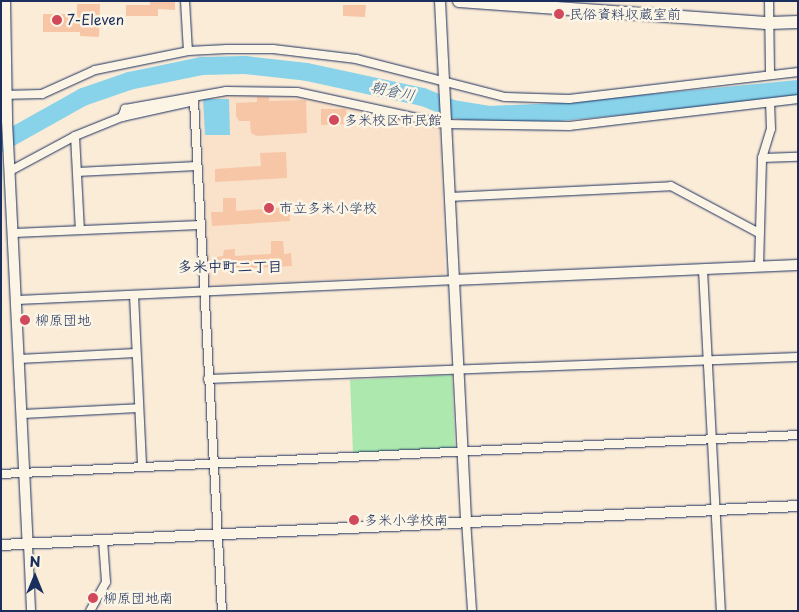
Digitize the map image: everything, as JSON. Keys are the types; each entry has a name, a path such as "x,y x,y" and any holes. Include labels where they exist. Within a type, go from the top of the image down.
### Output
{"main road":[{"path":"459,1 769,23 798,22"}],"street":[{"path":"5,1 3,45 4,95 14,234 31,611"},
{"path":"185,1 188,51"},
{"path":"440,1 462,453 472,611"},
{"path":"769,1 770,73"},
{"path":"4,95 42,94 95,70 188,51 302,51 356,59 443,84 505,97 569,99 770,73 798,72"},
{"path":"122,117 125,109 191,95 226,91 297,92 445,123 570,126 770,104 798,99"},
{"path":"10,166 122,117 194,101 222,611"},
{"path":"759,267 762,158 771,129 770,104"},
{"path":"75,136 80,230"},
{"path":"762,158 798,156"},
{"path":"77,172 198,166"},
{"path":"449,197 671,186 759,233"},
{"path":"14,234 200,225"},
{"path":"16,300 798,265"},
{"path":"703,270 721,611"},
{"path":"134,295 142,467"},
{"path":"19,359 136,353"},
{"path":"208,379 798,356"},
{"path":"22,414 139,408"},
{"path":"1,474 798,436"},
{"path":"1,545 466,520 798,506"},
{"path":"90,611 106,582 103,540"}],"shaded area":[{"path":"228,93 296,94 440,128 445,274 211,286 208,282 201,98"}],"green space":[{"path":"452,375 455,448 353,453 350,380"}],"water":[{"path":"203,99 229,99 230,135 205,135"}],"building":[{"path":"150,1 175,1 175,10 158,9 158,16 126,16 126,5 150,5"},
{"path":"77,4 100,4 99,37 80,36 80,32 43,32 43,14 77,14"},
{"path":"343,5 366,5 365,17 343,16"},
{"path":"257,97 269,97 269,101 306,100 307,133 257,136 251,133 250,121 239,121 236,116 236,103 257,102"},
{"name":"多米校区市民館","path":"321,109 346,109 347,124 321,125"},
{"path":"286,152 287,178 215,182 215,169 261,166 260,153"},
{"path":"223,198 236,198 236,211 289,207 290,221 212,226 211,212 223,212"},
{"path":"271,241 283,241 284,254 291,253 292,266 217,270 217,257 223,256 224,250 235,249 235,256 271,254"}],"waterway":[{"name":"朝倉川","path":"1,143 83,97 129,81 202,66 245,65 307,72 423,97 452,109 488,115 559,112 798,89"}],"place":[{"name":"民俗資料収蔵室前","path":"559,14"},
{"name":"7-Eleven","path":"57,20"},
{"name":"多米校区市民館","path":"334,120"},
{"name":"市立多米小学校","path":"269,208"},
{"name":"柳原団地","path":"25,320"},
{"name":"多米小学校南","path":"354,520"},
{"name":"柳原団地南","path":"93,598"}],"district":[{"name":"多米中町二丁目","path":"230,266"}]}
